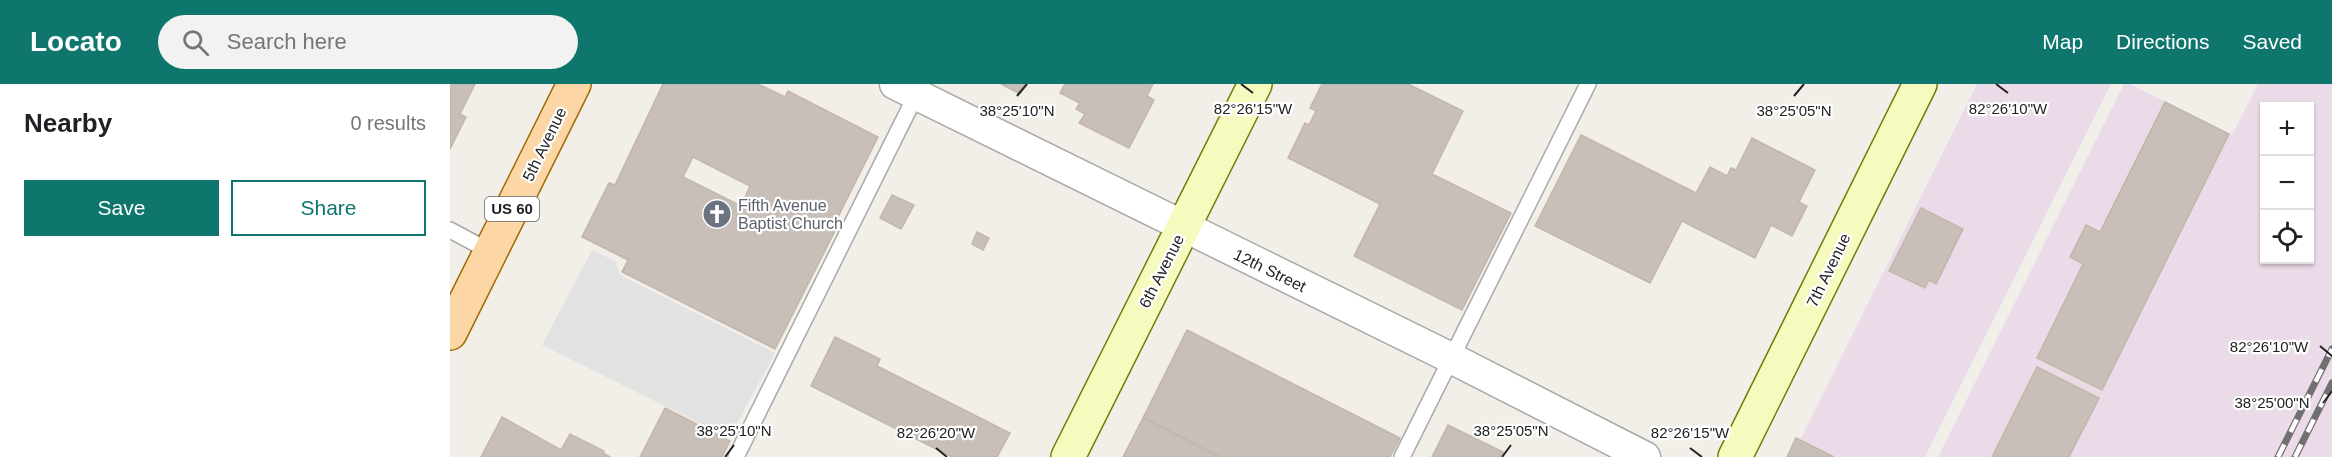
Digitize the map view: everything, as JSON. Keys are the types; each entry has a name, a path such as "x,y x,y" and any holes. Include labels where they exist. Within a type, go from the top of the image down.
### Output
{"main road":[{"name":"5th Avenue","path":"450,333 574,84"}],"street":[{"name":"6th Avenue","path":"1068,457 1255,84"},
{"name":"7th Avenue","path":"1735,457 1920,84"},
{"name":"12th Street","path":"911,88 1183,227 1451,358 1645,457"}],"lane":[{"path":"1402,457 1588,84"},
{"path":"736,457 911,88"},
{"path":"450,230 490,252"}],"shaded area":[{"path":"1977,84 2111,84 1925,457 1834,457 1800,440"},
{"path":"2124,84 2130,84 2232,135 2258,84 2332,84 2332,457 1938,457"},
{"path":"592,250 615,261 620,275 775,353 729,438 542,345"}],"building":[{"path":"450,84 475,84 460,114 466,117 450,149"},
{"name":"Fifth Avenue Baptist Church","path":"663,84 758,84 785,97 788,91 878,137 836,221 839,223 775,349 622,272 628,260 582,237 609,183 615,185","holes":["693,157 750,186 741,206 683,177"]},
{"path":"1001,84 1025,84 1018,93"},
{"path":"1065,84 1153,84 1147,96 1154,100 1129,148 1079,123 1085,114 1076,109 1080,103 1060,93"},
{"path":"1322,84 1408,84 1463,111 1432,174 1511,213 1462,310 1354,256 1380,204 1288,158 1305,123 1309,125 1316,111 1310,108"},
{"path":"2165,102 2229,134 2102,390 2037,358 2083,264 2070,257 2086,225 2100,232"},
{"path":"1581,135 1696,193 1710,167 1727,176 1731,168 1736,170 1752,138 1815,170 1799,202 1807,206 1792,236 1771,225 1755,258 1682,221 1650,283 1535,226"},
{"path":"892,195 914,205 901,229 880,218"},
{"path":"1921,208 1963,229 1936,284 1929,280 1925,288 1889,271"},
{"path":"977,232 989,238 983,250 972,244"},
{"path":"1187,330 1400,438 1390,457 1220,457 1143,418"},
{"path":"835,337 880,359 877,366 1010,433 997,457 952,457 811,386"},
{"path":"2037,367 2099,398 2069,457 1992,457"},
{"path":"665,408 730,441 722,457 640,457"},
{"path":"502,417 561,450 570,434 604,451 603,453 610,457 481,457"},
{"path":"1143,418 1220,457 1123,457"},
{"path":"1448,425 1503,452 1500,457 1432,457"},
{"path":"1796,438 1834,457 1787,457"}],"railway":[{"path":"2278,457 2332,349"},
{"path":"2295,457 2332,383"}],"place":[{"name":"Fifth Avenue Baptist Church","path":"717,214"}]}
